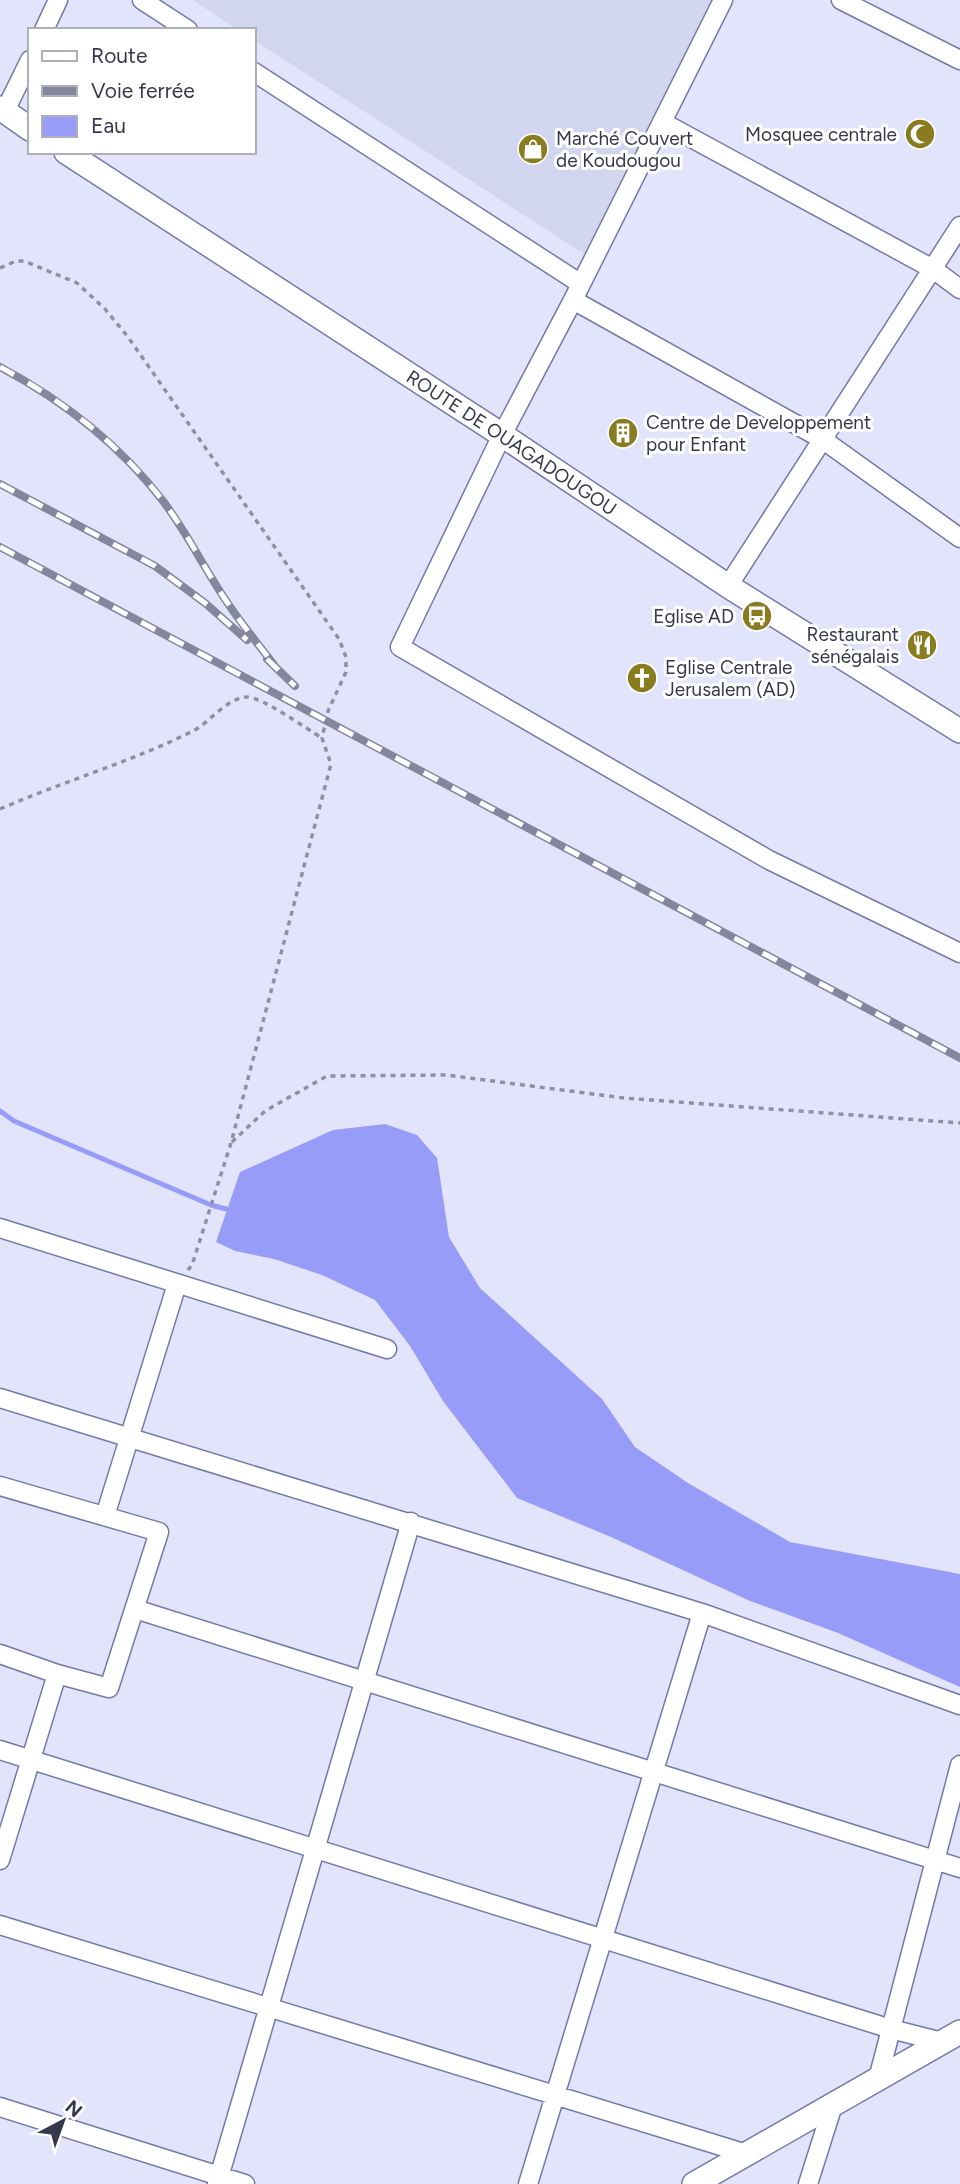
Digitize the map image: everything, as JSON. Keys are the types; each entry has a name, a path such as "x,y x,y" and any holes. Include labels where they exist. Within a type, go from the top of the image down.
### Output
{"street":[{"path":"45,28 58,0"},
{"path":"142,0 185,28"},
{"path":"723,0 502,435 400,648 769,860 960,953"},
{"path":"841,0 960,60"},
{"path":"28,64 3,109 28,128"},
{"path":"256,73 577,292 822,439 960,538"},
{"path":"662,122 933,270 960,289"},
{"name":"ROUTE DE OUAGADOUGOU","path":"68,154 502,435 728,586 960,731"},
{"path":"728,586 960,226"},
{"path":"0,1228 387,1349"},
{"path":"105,1516 177,1284"},
{"path":"0,1398 702,1613 960,1705"},
{"path":"0,1486 159,1532 109,1688 57,1674 0,1654"},
{"path":"218,2180 411,1522"},
{"path":"135,1609 960,1868"},
{"path":"528,2184 702,1613"},
{"path":"0,1860 57,1674"},
{"path":"0,1750 891,2029 951,2037"},
{"path":"878,2079 960,1765"},
{"path":"0,1925 747,2154"},
{"path":"694,2184 951,2037"},
{"path":"808,2184 833,2105"},
{"path":"0,2107 218,2180 245,2184"}],"path":[{"path":"0,268 16,261 24,261 77,282 105,309 128,337 339,639 346,657 346,672 328,711 322,738 331,764 230,1143 192,1265 177,1284"},
{"path":"0,809 113,766 196,729 236,700 248,697 261,701 322,738"},
{"path":"230,1143 265,1111 327,1076 446,1075 624,1098 960,1123"}],"shaded area":[{"name":"Marché Couvert de Koudougou","path":"193,0 718,0 590,258 256,41 256,28 235,28"}],"water":[{"path":"385,1124 417,1135 437,1158 449,1237 480,1288 602,1399 635,1447 688,1483 790,1542 960,1574 960,1687 838,1633 750,1601 611,1537 517,1498 443,1401 410,1346 375,1300 322,1275 274,1259 235,1251 216,1242 240,1172 333,1130"}],"waterway":[{"path":"0,1111 14,1121 226,1209"}],"railway":[{"path":"0,367 46,394 89,425 146,480 172,514 234,613 274,665"},
{"path":"0,484 155,566 205,603 247,640"},
{"path":"0,547 960,1058"},
{"path":"267,659 295,686"}],"place":[{"name":"Mosquee centrale","path":"920,134"},
{"name":"Marché Couvert de Koudougou","path":"533,149"},
{"name":"Centre de Developpement pour Enfant","path":"623,433"},
{"name":"Eglise AD","path":"757,616"},
{"name":"Restaurant sénégalais","path":"922,645"},
{"name":"Eglise Centrale Jerusalem (AD)","path":"642,678"}]}
